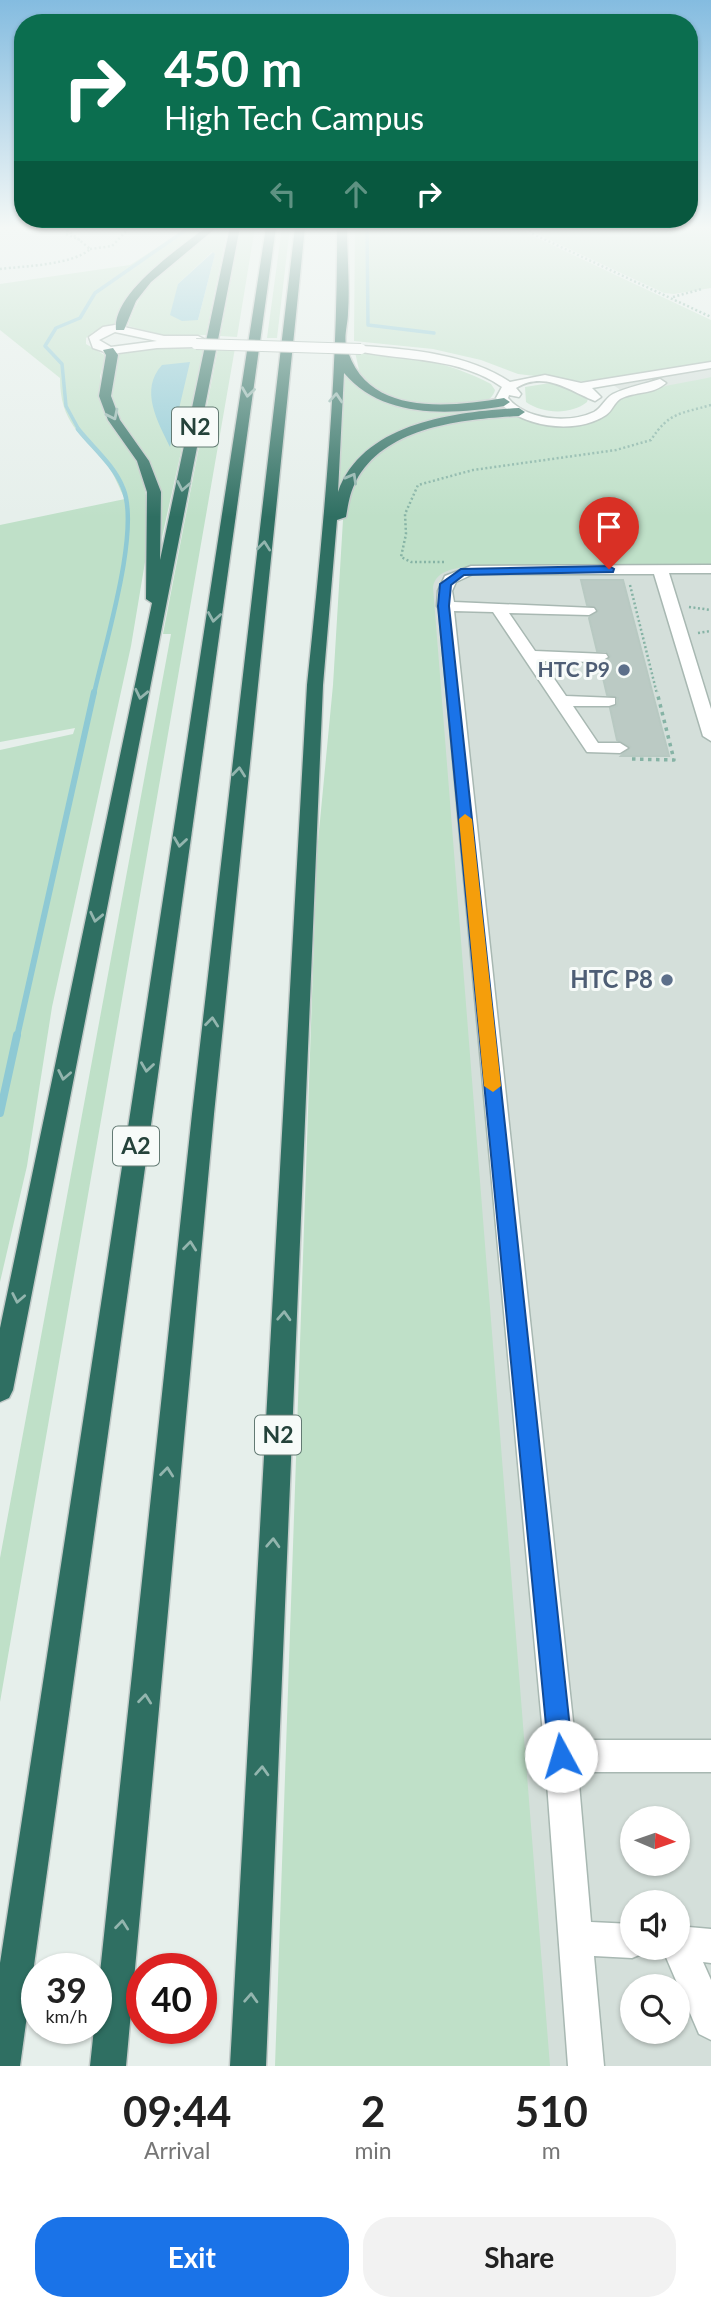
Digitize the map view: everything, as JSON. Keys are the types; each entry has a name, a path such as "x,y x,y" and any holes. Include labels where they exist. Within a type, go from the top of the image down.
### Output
{"highway":[{"path":"120,328 122,323"},
{"name":"N2","path":"0,1390 217,323"},
{"name":"A2","path":"2,2066 257,323"},
{"path":"108,2066 202,1115 289,323"},
{"name":"N2","path":"248,2066 315,698 327,564 342,323"},
{"name":"N2","path":"343,323 344,358 348,370 367,389 389,400 428,408 466,409 504,402"},
{"name":"N2","path":"109,350 112,355 105,396 114,420 143,461 154,492 155,544 151,569 155,628"},
{"name":"N2","path":"327,564 335,557 346,488 355,471 370,455 392,440 428,427 483,416 525,412"}],"street":[{"path":"149,341 143,331 120,328 104,331 93,340 97,346 109,350 126,350 149,341 361,347 440,353 527,380 558,380 582,386 711,365"},
{"path":"361,347 440,358 508,387 514,391 525,412 575,414 592,407 595,397"},
{"path":"595,397 711,373"},
{"path":"527,380 508,387 502,393 504,402 544,419 579,420 605,411 617,396 652,388 660,383"},
{"path":"582,386 595,397"},
{"path":"660,569 705,695 711,736"},
{"path":"586,2066 561,1756 444,606 445,584 461,572 471,570 711,569"},
{"path":"444,606 589,611"},
{"path":"498,608 593,748 620,748"},
{"path":"531,656 600,657"},
{"path":"562,701 609,701"},
{"path":"561,1756 711,1756"},
{"path":"576,1938 620,1940"},
{"path":"690,1944 711,1946"},
{"path":"685,1960 711,2022"}],"path":[{"path":"450,561 411,562 401,557 407,534 405,514 418,485 473,470 616,450 651,440 663,421 670,417 711,405"},
{"path":"620,748 618,760 674,760 629,584"},
{"path":"704,632 711,632"}],"shaded area":[{"path":"711,351 711,2066 416,2066 385,485 662,419 583,364"}],"green space":[{"path":"0,323 117,323 93,332 86,338 86,344 106,356 100,376 100,396 139,463 150,514 148,544 131,646 52,1007 27,1166 0,1282 0,750 73,734 75,728 0,742 0,525 125,499 110,469 68,417 60,378 0,330"},
{"path":"129,323 208,323 206,335 167,336 128,326"},
{"path":"222,323 239,323 237,337 220,336"},
{"path":"269,323 279,323 277,338 267,338"},
{"path":"354,323 711,323 711,362 595,383 518,374 481,360 433,349 354,341"},
{"path":"160,348 204,349 158,555 161,514 159,490 148,465 118,416 110,390 118,353"},
{"path":"218,348 235,348 0,1702 0,1558 171,634 163,634"},
{"path":"355,352 408,357 442,364 475,376 491,384 495,390 489,399 462,407 426,404 394,397 377,391 361,379"},
{"path":"344,370 365,392 392,404 422,410 484,413 406,432 370,449 355,461 344,477 332,513"},
{"path":"711,377 711,565 473,566 443,573 438,576 433,587 550,2066 275,2066 317,852 333,685 343,520 349,494 354,479 365,463 382,450 424,430 447,423 493,417 582,421 595,418 626,396"},
{"path":"550,383 566,385 588,398 587,402 565,411 549,411 526,402 525,387"}],"water":[{"path":"190,362 170,447 156,417 151,395 152,385 162,365"}],"building":[{"name":"HTC P9","path":"581,580 623,580 669,756 621,756 630,747 617,740 610,708 617,706 618,698 607,695 600,665 610,656 606,651 597,651 589,618 598,610 587,605"}],"waterway":[{"path":"67,323 56,328 45,346 62,364 66,406 79,430"},
{"path":"368,323 434,333"},
{"path":"78,429 114,472 123,488 127,507 127,531 119,589 94,694"},
{"path":"17,1037 94,692"},
{"path":"0,1113 17,1035"}],"slow traffic":[{"path":"465,819 493,1086"}],"place":[{"name":"HTC P9","path":"624,670"},
{"name":"HTC P8","path":"667,980"}],"route":[{"path":"561,1756 444,606 445,584 461,572 609,569"}]}
